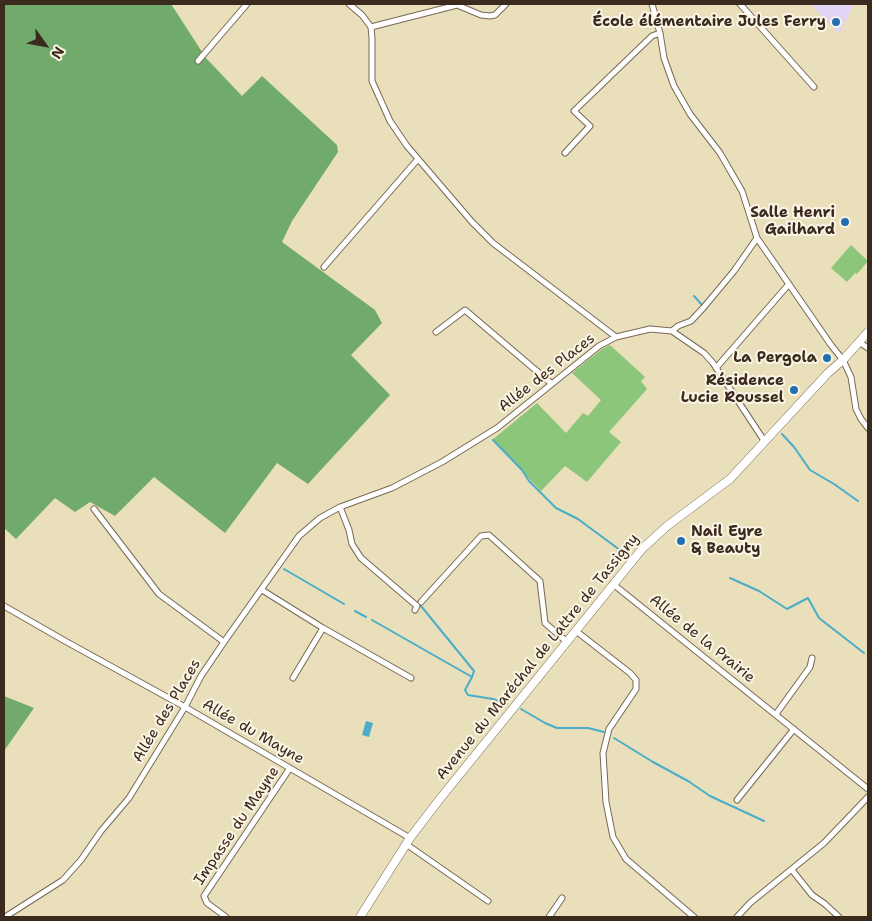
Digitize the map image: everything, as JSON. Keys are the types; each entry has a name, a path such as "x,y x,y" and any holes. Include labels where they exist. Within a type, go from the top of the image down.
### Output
{"main road":[{"name":"Avenue du Maréchal de Lattre de Tassigny","path":"360,917 408,842 439,800 613,584 654,537 730,479 868,332"}],"street":[{"path":"198,61 247,4"},
{"path":"348,4 362,15 371,27 372,81 374,90 401,138 472,222 493,243 616,337"},
{"path":"371,27 457,4 481,15 490,16 495,15 506,4"},
{"path":"740,4 814,87"},
{"path":"655,6 664,58 674,86 690,114 720,153 742,191 757,238 843,360 851,377 856,408 868,428"},
{"path":"565,153 590,126 574,111 652,36 660,33"},
{"path":"324,267 418,159"},
{"path":"757,238 734,271 698,314 691,321 678,326 672,331 704,353 765,442"},
{"path":"716,368 789,284"},
{"path":"436,332 465,310 552,384"},
{"name":"Allée des Places","path":"6,917 63,880 129,798 185,707 201,676 299,536 320,518 340,507 392,488 442,462 497,428 599,346 616,337 650,329 672,331"},
{"path":"859,342 868,348"},
{"path":"340,507 352,544 361,558 417,606 415,610"},
{"path":"94,509 159,594 224,642"},
{"path":"421,602 480,536 489,535 540,581 545,623 567,642"},
{"name":"Allée de la Prairie","path":"613,584 868,789"},
{"path":"262,590 323,628 411,678"},
{"name":"Allée du Mayne","path":"4,606 290,768 408,842 488,901"},
{"path":"293,678 323,628"},
{"path":"576,630 630,673 636,680 636,689 609,729 603,753 606,802 613,837 626,859 694,917"},
{"path":"776,714 810,667 812,658"},
{"path":"737,800 794,729"},
{"name":"Impasse du Mayne","path":"226,917 207,903 204,896 290,768"},
{"path":"737,917 750,903 824,843 868,797"},
{"path":"792,870 812,895 839,917"},
{"path":"549,917 562,898"}],"shaded area":[{"name":"École élémentaire Jules Ferry","path":"811,4 854,4 839,34"}],"green space":[{"path":"4,4 171,4 206,58 242,96 262,76 337,145 338,152 292,221 282,242 375,310 382,323 351,355 390,395 308,484 277,463 225,533 154,477 115,516 90,502 75,512 55,498 16,539 4,528"},
{"path":"851,245 868,261 847,282 831,268"},
{"path":"610,345 645,377 641,381 647,389 609,432 621,442 587,482 565,466 541,491 492,440 537,403 566,433 583,413 588,416 601,400 572,373 602,349"},
{"path":"4,696 34,708 4,751"}],"water":[{"path":"366,721 373,723 369,737 362,735"}],"waterway":[{"path":"694,296 703,306"},
{"path":"782,434 810,470 858,501"},
{"path":"493,440 556,508 578,519 628,556"},
{"path":"284,569 344,604"},
{"path":"730,578 759,591 787,609 808,598 819,618 864,653"},
{"path":"421,606 474,671 465,690 468,695 493,699 507,704"},
{"path":"355,611 366,617"},
{"path":"372,620 472,677"},
{"path":"521,709 557,728 588,728 604,732"},
{"path":"614,738 710,796 764,821"}],"place":[{"name":"École élémentaire Jules Ferry","path":"836,22"},
{"name":"Salle Henri Gailhard","path":"845,222"},
{"name":"La Pergola","path":"827,358"},
{"name":"Résidence Lucie Roussel","path":"794,390"},
{"name":"Nail Eyre & Beauty","path":"681,541"}]}
